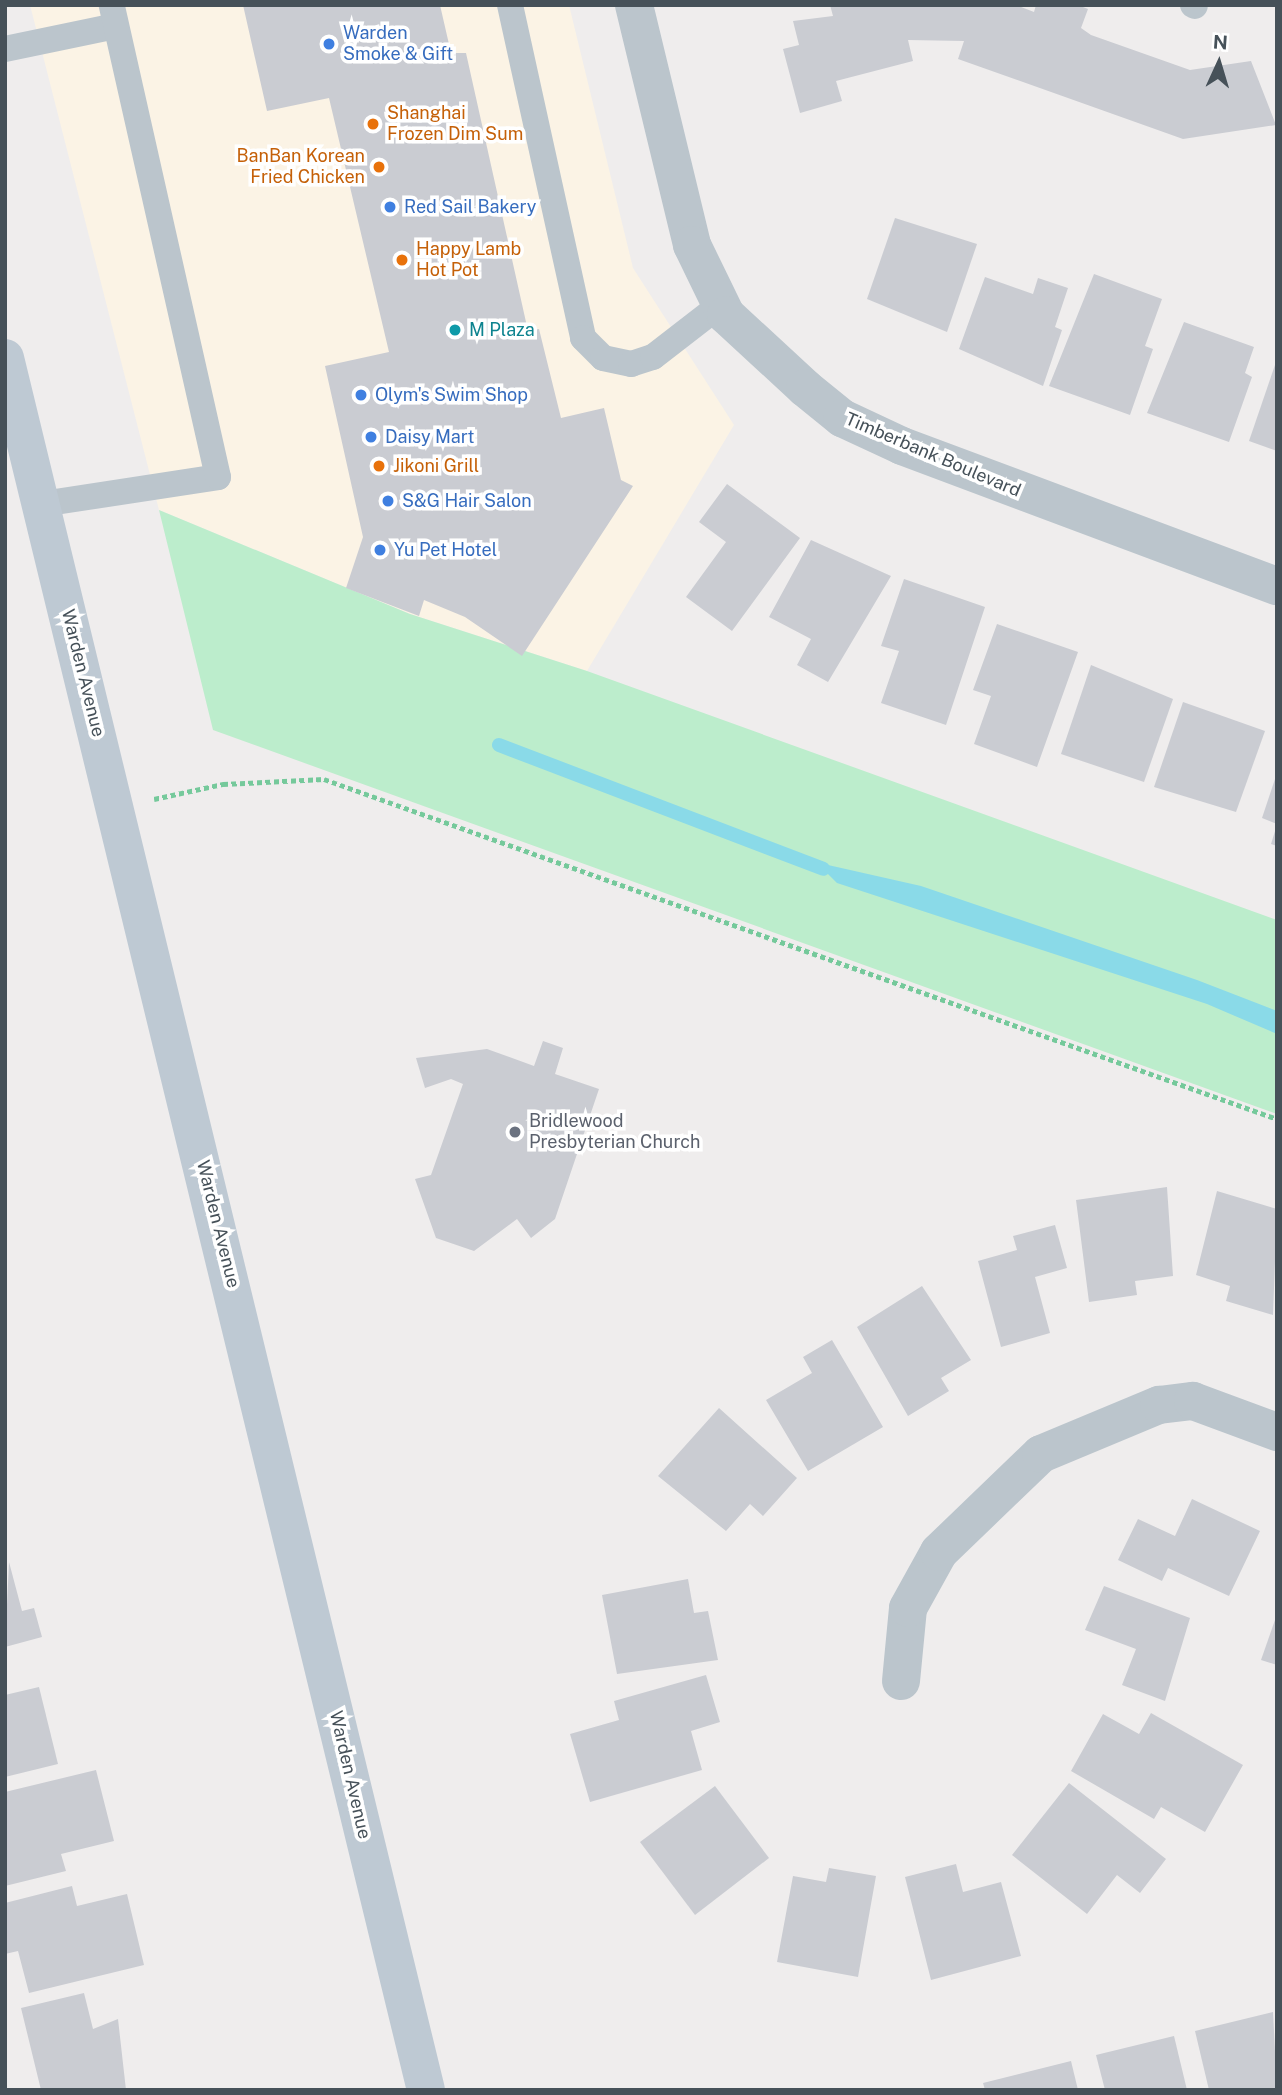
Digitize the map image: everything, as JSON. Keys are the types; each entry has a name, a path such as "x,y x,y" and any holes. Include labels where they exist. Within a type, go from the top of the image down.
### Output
{"main road":[{"name":"Warden Avenue","path":"5,358 426,2090"}],"street":[{"name":"Timberbank Boulevard","path":"634,5 681,211 720,305 842,418 1062,509 1277,586"},
{"path":"901,1681 908,1608 939,1552 1041,1454 1146,1409 1193,1401 1277,1432"}],"lane":[{"path":"510,5 583,338 603,358 631,364 653,357 720,305"},
{"path":"5,49 114,16 218,477 41,504"}],"path":[{"path":"116,807 223,784 324,779 1277,1119"}],"shaded area":[{"path":"30,5 569,5 633,268 734,425 587,671 410,614 159,510"}],"green space":[{"path":"159,510 410,614 587,671 1277,920 1277,1114 213,730"}],"water":[{"path":"828,865 921,886 1197,980 1277,1011 1277,1034 1207,1004 837,883 823,869"}],"building":[{"name":"M Plaza","path":"243,5 440,5 451,53 466,53 528,331 539,329 561,418 604,408 621,480 633,486 522,656 465,617 424,600 419,616 346,588 363,537 325,366 389,352 329,98 267,111"},
{"path":"830,5 1016,5 1034,12 1036,5 1078,5 1088,9 1081,28 1091,35 1190,70 1251,61 1276,125 1183,139 958,59 964,41 908,40 913,61 836,81 842,101 800,113 783,49 799,45 793,21 833,16"},
{"path":"895,218 977,244 947,332 867,299"},
{"path":"1094,274 1162,299 1145,346 1153,349 1130,415 1049,386"},
{"path":"985,277 1033,294 1038,278 1068,288 1055,327 1062,330 1043,386 959,349"},
{"path":"1184,322 1254,347 1245,373 1252,377 1229,442 1147,413"},
{"path":"1277,362 1277,451 1249,441"},
{"path":"727,484 800,538 732,631 686,597 726,542 699,522"},
{"path":"811,540 891,576 828,682 797,665 811,639 769,617"},
{"path":"904,579 985,607 946,725 881,703 899,651 881,646"},
{"path":"997,624 1078,652 1037,767 974,744 991,696 973,690"},
{"path":"1091,665 1173,699 1144,782 1061,754"},
{"path":"1183,702 1265,731 1236,812 1154,787"},
{"path":"1277,776 1277,824 1262,818"},
{"path":"1277,828 1277,846 1271,844"},
{"name":"Bridlewood Presbyterian Church","path":"543,1041 563,1048 555,1074 599,1089 555,1219 531,1238 517,1219 474,1251 436,1238 415,1179 431,1175 463,1084 451,1079 425,1088 416,1058 487,1049 534,1066"},
{"path":"1167,1187 1173,1276 1135,1281 1137,1295 1089,1302 1076,1200"},
{"path":"1217,1191 1277,1209 1273,1315 1226,1301 1230,1286 1196,1275"},
{"path":"1055,1225 1067,1268 1035,1277 1050,1333 1001,1347 978,1261 1017,1250 1013,1236"},
{"path":"922,1286 971,1360 941,1378 949,1391 908,1416 857,1327"},
{"path":"832,1340 883,1427 808,1471 766,1400 812,1373 803,1357"},
{"path":"719,1408 797,1478 763,1516 750,1504 726,1531 658,1476"},
{"path":"1192,1499 1260,1531 1229,1596 1168,1568 1162,1581 1118,1560 1138,1519 1175,1536"},
{"path":"9,1562 22,1611 34,1608 42,1637 5,1647"},
{"path":"688,1579 694,1613 708,1611 718,1660 617,1674 602,1595"},
{"path":"1104,1586 1190,1618 1165,1701 1122,1685 1136,1649 1085,1630"},
{"path":"1277,1617 1277,1665 1261,1660"},
{"path":"706,1675 720,1722 691,1731 702,1770 590,1802 570,1734 619,1720 614,1701"},
{"path":"39,1687 58,1764 5,1777 5,1695"},
{"path":"1151,1713 1243,1765 1205,1832 1161,1807 1154,1819 1071,1771 1103,1714 1139,1734"},
{"path":"96,1770 114,1841 61,1854 66,1871 5,1886 5,1792"},
{"path":"1069,1783 1166,1859 1140,1893 1117,1875 1087,1914 1012,1855"},
{"path":"715,1786 769,1858 695,1915 640,1842"},
{"path":"956,1864 963,1892 1001,1882 1021,1956 931,1980 905,1877"},
{"path":"829,1868 876,1876 858,1977 777,1962 793,1876 826,1882"},
{"path":"72,1886 77,1906 127,1894 144,1965 29,1993 18,1951 5,1954 5,1903"},
{"path":"84,1993 93,2029 118,2019 126,2090 41,2090 21,2008"},
{"path":"1273,2012 1277,2090 1209,2090 1195,2031"},
{"path":"1174,2036 1187,2090 1105,2090 1096,2055"},
{"path":"1071,2061 1078,2090 985,2090 983,2083"}],"waterway":[{"path":"499,745 823,869"}],"place":[{"name":"Warden Smoke & Gift","path":"329,44"},
{"name":"Shanghai Frozen Dim Sum","path":"373,124"},
{"name":"BanBan Korean Fried Chicken","path":"379,167"},
{"name":"Red Sail Bakery","path":"390,207"},
{"name":"Happy Lamb Hot Pot","path":"402,260"},
{"name":"M Plaza","path":"455,330"},
{"name":"Olym's Swim Shop","path":"361,395"},
{"name":"Daisy Mart","path":"371,437"},
{"name":"Jikoni Grill","path":"379,466"},
{"name":"S&G Hair Salon","path":"388,501"},
{"name":"Yu Pet Hotel","path":"380,550"},
{"name":"Bridlewood Presbyterian Church","path":"515,1132"}]}
